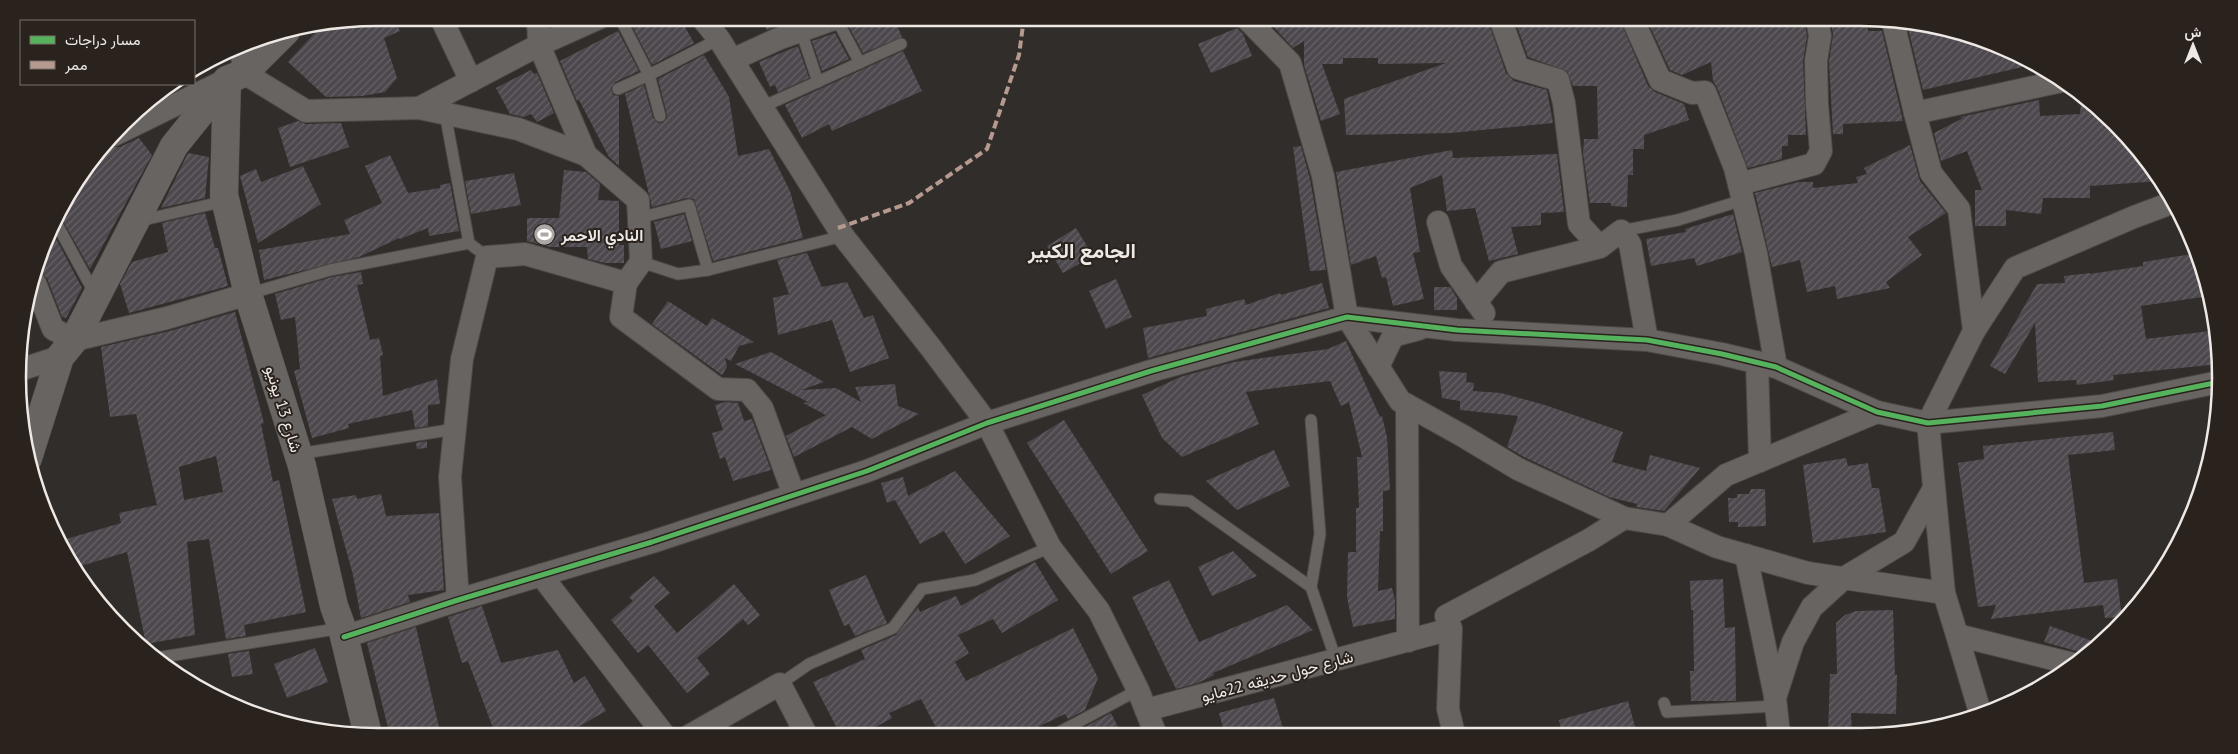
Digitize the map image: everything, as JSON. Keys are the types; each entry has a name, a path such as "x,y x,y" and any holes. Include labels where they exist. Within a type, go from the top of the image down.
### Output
{"street":[{"path":"445,26 471,81"},
{"path":"539,26 540,45 586,155"},
{"path":"419,108 540,45 582,26"},
{"path":"708,26 732,60 843,236 987,423 1050,547 1099,612 1142,700 1153,728"},
{"path":"732,60 815,26"},
{"path":"1254,26 1290,63 1323,176 1347,317 1400,401 1518,469 1624,518 1668,525 1717,547 1808,573 1944,593"},
{"path":"1503,26 1518,68 1558,80 1564,102 1578,224 1600,246"},
{"path":"1636,26 1660,80 1692,93 1705,92 1741,192 1756,253 1766,364 1760,460"},
{"path":"1741,192 1814,164 1822,152 1817,104 1816,61 1820,36 1818,26"},
{"path":"1895,28 1931,173 1959,209 1974,331"},
{"path":"33,444 67,348 174,146 235,76 274,42"},
{"path":"235,76 239,55"},
{"path":"235,76 306,111 419,108 518,129 586,155 638,200 640,262 626,283 621,317 718,389 747,390 762,408 794,495"},
{"path":"134,125 235,76"},
{"name":"شارع 13 يونيو","path":"235,76 225,201 248,294 298,454 334,606 343,632 366,728"},
{"path":"1915,113 2053,83"},
{"path":"1979,707 1944,593 1928,423 1974,331 2015,268 2167,205"},
{"path":"1438,222 1451,266 1497,332"},
{"path":"1476,302 1502,272 1600,246 1621,230 1630,244 1648,340"},
{"path":"458,600 450,477 462,359 487,257 525,254 626,283"},
{"path":"37,289 53,329 67,348"},
{"path":"26,367 67,348 248,294"},
{"path":"343,632 652,542 867,471 987,423 1151,371 1347,317 1429,327 1648,340 1766,364 1876,412 1928,423 2102,406 2212,383"},
{"path":"1378,367 1393,336 1429,327"},
{"path":"1406,405 1408,641"},
{"path":"1668,525 1726,475 1876,412"},
{"path":"1776,702 1793,642 1812,607 1844,578 1904,542 1933,490"},
{"path":"1453,728 1448,709 1452,629 1446,616 1589,540 1624,518"},
{"path":"1746,555 1776,702 1778,728"},
{"path":"541,575 659,728"},
{"name":"شارع حول حديقه 22مايو","path":"1142,700 1336,660 1452,629"},
{"path":"1957,635 2066,662"},
{"path":"703,728 780,684 803,728"}],"lane":[{"path":"624,26 649,76 660,116"},
{"path":"841,26 860,63"},
{"path":"801,31 818,82"},
{"path":"618,89 649,76 718,39"},
{"path":"762,107 901,44"},
{"path":"445,113 468,243 487,257"},
{"path":"1621,230 1678,220 1741,192"},
{"path":"133,222 225,201"},
{"path":"639,218 689,204 708,270"},
{"path":"59,228 96,296"},
{"path":"640,262 678,274 708,270 843,236"},
{"path":"248,294 330,270 468,243"},
{"path":"1311,420 1320,534 1311,587 1336,660"},
{"path":"298,454 455,429"},
{"path":"1160,499 1190,501 1311,587"},
{"path":"780,684 809,664 893,628 922,589 975,580 1050,547"},
{"path":"165,657 343,632"},
{"path":"1072,728 1142,700"},
{"path":"1664,703 1667,712 1776,702"}],"building":[{"path":"377,26 398,26 400,31 384,38 397,78 385,92 362,96 326,97 288,62 316,32"},
{"path":"632,26 684,26 694,43 652,65"},
{"path":"765,26 778,26 767,30"},
{"path":"849,26 897,26 902,37 863,53"},
{"path":"1273,26 1490,26 1506,73 1514,81 1547,90 1553,123 1451,133 1346,135 1344,99 1446,63 1378,64 1378,58 1343,58 1343,64 1322,64 1340,114 1321,121 1304,65 1304,41 1293,48"},
{"path":"1517,26 1622,26 1648,86 1655,92 1684,104 1689,120 1644,135 1644,149 1633,149 1633,175 1628,175 1627,207 1611,206 1611,203 1590,203 1583,153 1584,139 1598,139 1597,86 1573,86 1567,71 1528,57"},
{"path":"1650,26 1805,26 1807,36 1803,61 1806,135 1788,135 1788,146 1782,146 1782,159 1748,168 1713,81 1711,62 1682,75 1670,70"},
{"path":"1832,26 1867,26 1868,31 1882,31 1903,121 1843,124 1843,134 1833,134 1829,62 1833,34"},
{"path":"1237,28 1243,34 1252,56 1211,73 1198,44"},
{"path":"1908,29 1952,38 1974,45 2024,67 1923,90"},
{"path":"618,31 639,71 615,82 611,88 613,95 619,96 619,166 609,157 579,100 577,101 560,61"},
{"path":"835,33 849,59 822,71 812,41"},
{"path":"798,46 809,78 778,92 775,85 770,87 759,62"},
{"path":"903,51 922,91 832,131 829,124 802,138 785,105"},
{"path":"704,55 729,97 738,156 769,149 790,191 803,238 713,261 694,199 687,198 652,207 625,94 644,85 653,118 658,123 662,123 667,118 667,115 658,79"},
{"path":"531,70 534,74 537,73 554,113 537,122 531,114 524,117 510,114 496,88"},
{"path":"2039,100 2040,116 2080,114 2081,104 2125,146 2153,182 2090,186 2090,198 2043,198 2041,214 2006,210 2006,226 1975,226 1975,190 1982,190 1967,151 1941,161 1934,133 1963,118 1960,117"},
{"path":"298,121 306,124 341,123 349,147 290,167 278,128"},
{"path":"139,138 152,155 90,269 63,221 85,182 99,163 112,147 120,147"},
{"path":"1910,145 1920,181 1946,213 1908,237 1922,255 1886,282 1890,288 1837,299 1835,286 1807,292 1800,260 1772,267 1755,193 1799,182 1813,182 1813,188 1858,183 1856,177 1867,174 1864,168"},
{"path":"1301,146 1310,179 1326,270 1310,271 1293,147"},
{"path":"1452,150 1453,158 1557,154 1564,212 1541,213 1541,225 1511,227 1518,254 1489,261 1475,208 1447,211 1442,175 1410,188 1420,252 1413,253 1424,299 1393,306 1386,277 1382,278 1376,256 1351,265 1336,172"},
{"path":"188,153 209,157 205,198 161,208"},
{"path":"390,155 408,193 440,188 440,185 450,183 459,231 429,236 428,228 399,238 359,257 264,280 259,250 350,234 344,220 382,203 365,166"},
{"path":"303,166 321,204 258,243 240,176 256,169 261,182"},
{"path":"564,170 586,172 600,184 598,200 619,201 619,245 624,245 624,263 605,263 588,259 587,247 550,247 527,241 527,218 559,218"},
{"path":"514,173 521,205 471,214 465,181"},
{"path":"205,213 215,248 218,248 228,286 129,313 120,284 132,262 168,252 162,223"},
{"path":"684,214 692,241 661,249 654,222"},
{"path":"1733,214 1742,252 1697,266 1694,258 1651,266 1646,239 1686,232 1685,229"},
{"path":"1076,228 1093,256 1063,273 1047,246"},
{"path":"55,237 82,288 66,318 62,317 47,278 42,274"},
{"path":"807,253 822,287 847,282 864,318 873,315 889,358 850,372 832,320 778,335 773,298 789,294 777,260"},
{"path":"2189,254 2202,297 2141,306 2146,339 2209,331 2211,365 2113,375 2114,380 2077,385 2076,380 2038,382 2035,323 2005,374 1990,366 2037,284 2065,283 2064,276 2143,266 2143,262"},
{"path":"361,272 363,284 357,285 370,340 379,338 383,355 380,356 383,396 437,379 440,404 428,405 428,426 415,428 412,410 348,424 349,428 312,438 294,371 300,369 295,317 281,320 275,294 332,277"},
{"path":"1116,279 1132,317 1106,329 1089,291"},
{"path":"1322,283 1329,308 1148,358 1143,328 1207,316 1206,309 1244,299 1246,305 1280,293 1281,295"},
{"path":"1434,287 1450,287 1457,298 1457,310 1434,310"},
{"path":"668,301 707,326 712,318 754,342 739,346 731,361 725,358 727,367 722,375 652,324"},
{"path":"235,312 264,423 261,424 273,482 279,480 306,612 244,625 246,636 226,639 209,539 187,542 195,635 149,643 145,640 127,552 81,566 66,539 121,523 119,513 157,505 136,414 110,417 101,347 170,331","holes":["216,456 223,492 184,500 179,467"]},
{"path":"1346,341 1380,417 1382,416 1387,437 1390,490 1383,491 1383,531 1380,531 1378,591 1392,588 1395,600 1395,619 1353,627 1347,597 1348,552 1356,552 1356,508 1359,508 1357,457 1362,457 1349,402 1341,406 1330,381 1246,392 1259,424 1182,457 1162,438 1142,395 1180,377 1234,362 1328,349"},
{"path":"771,352 824,382 801,390 836,388 861,402 855,387 895,384 898,406 919,414 872,439 852,427 794,457 786,436 826,415 803,403 808,402 735,364"},
{"path":"1439,371 1467,373 1466,382 1474,383 1473,391 1501,393 1545,405 1623,432 1612,462 1646,471 1650,455 1700,468 1664,511 1636,507 1637,504 1609,497 1507,447 1518,416 1460,410 1460,401 1442,398"},
{"path":"725,402 738,403 744,421 752,419 771,470 733,481 725,457 720,459 712,433 723,430 715,405"},
{"path":"1064,420 1148,551 1111,574 1027,443"},
{"path":"2113,432 2115,450 2068,455 2084,583 2117,579 2121,612 2116,617 2105,618 2103,605 1991,619 1996,605 1978,607 1958,463 1984,459 1983,446"},
{"path":"427,441 427,448 417,449 416,443"},
{"path":"1274,450 1290,486 1237,510 1206,481"},
{"path":"1846,458 1848,466 1868,463 1872,488 1879,488 1886,532 1813,543 1803,465"},
{"path":"955,471 1010,536 965,564 944,531 920,544 895,500 887,503 881,483 903,477 908,496"},
{"path":"1751,489 1765,489 1766,526 1738,527 1738,522 1729,522 1728,498 1737,498 1737,494 1749,494"},
{"path":"381,494 386,516 439,513 444,590 408,595 410,602 361,618 353,575 332,499 356,495 357,499"},
{"path":"1233,551 1257,576 1212,596 1198,567"},
{"path":"1035,562 1058,600 1002,633 993,619 958,635 969,653 955,662 966,681 1073,628 1098,678 1085,710 1068,719 1065,714 1036,728 936,728 921,699 889,713 892,718 874,728 837,728 813,682 865,659 861,650 896,635 918,607 920,612 956,596 961,606"},
{"path":"866,575 887,623 855,636 849,624 844,626 829,590"},
{"path":"654,576 670,593 654,606 677,633 734,584 760,615 748,625 743,619 697,658 710,674 687,693 648,645 638,653 611,620 633,601 629,597"},
{"path":"1723,579 1725,628 1735,627 1736,701 1691,701 1690,671 1694,671 1693,610 1691,610 1690,581"},
{"path":"1169,580 1199,642 1287,605 1313,630 1213,673 1214,675 1198,683 1176,689 1132,597"},
{"path":"482,606 501,663 558,650 574,683 585,676 606,711 576,728 493,728 468,661 462,663 448,617"},
{"path":"1893,610 1895,675 1897,675 1896,714 1851,713 1852,728 1828,728 1830,674 1837,674 1836,623 1845,615 1856,611"},
{"path":"2050,626 2092,641 2078,652 2044,642"},
{"path":"416,627 439,728 388,728 367,643"},
{"path":"315,648 328,682 287,698 274,664"},
{"path":"249,651 253,674 232,677 228,654"},
{"path":"1274,698 1283,728 1223,728 1219,713"},
{"path":"1628,701 1635,728 1561,728 1559,720"},
{"path":"1111,713 1118,728 1083,728"}],"marked path":[{"path":"838,228 909,203 987,149 1019,55 1023,26"}],"cycle path":[{"path":"344,637 458,600 652,542 867,471 987,423 1151,371 1347,317 1457,330 1647,340 1722,354 1776,367 1877,412 1928,423 2102,406 2212,383"}],"place":[{"name":"النادي الاحمر","path":"545,235"}],"district":[{"name":"الجامع الكبير","path":"1082,250"}]}
